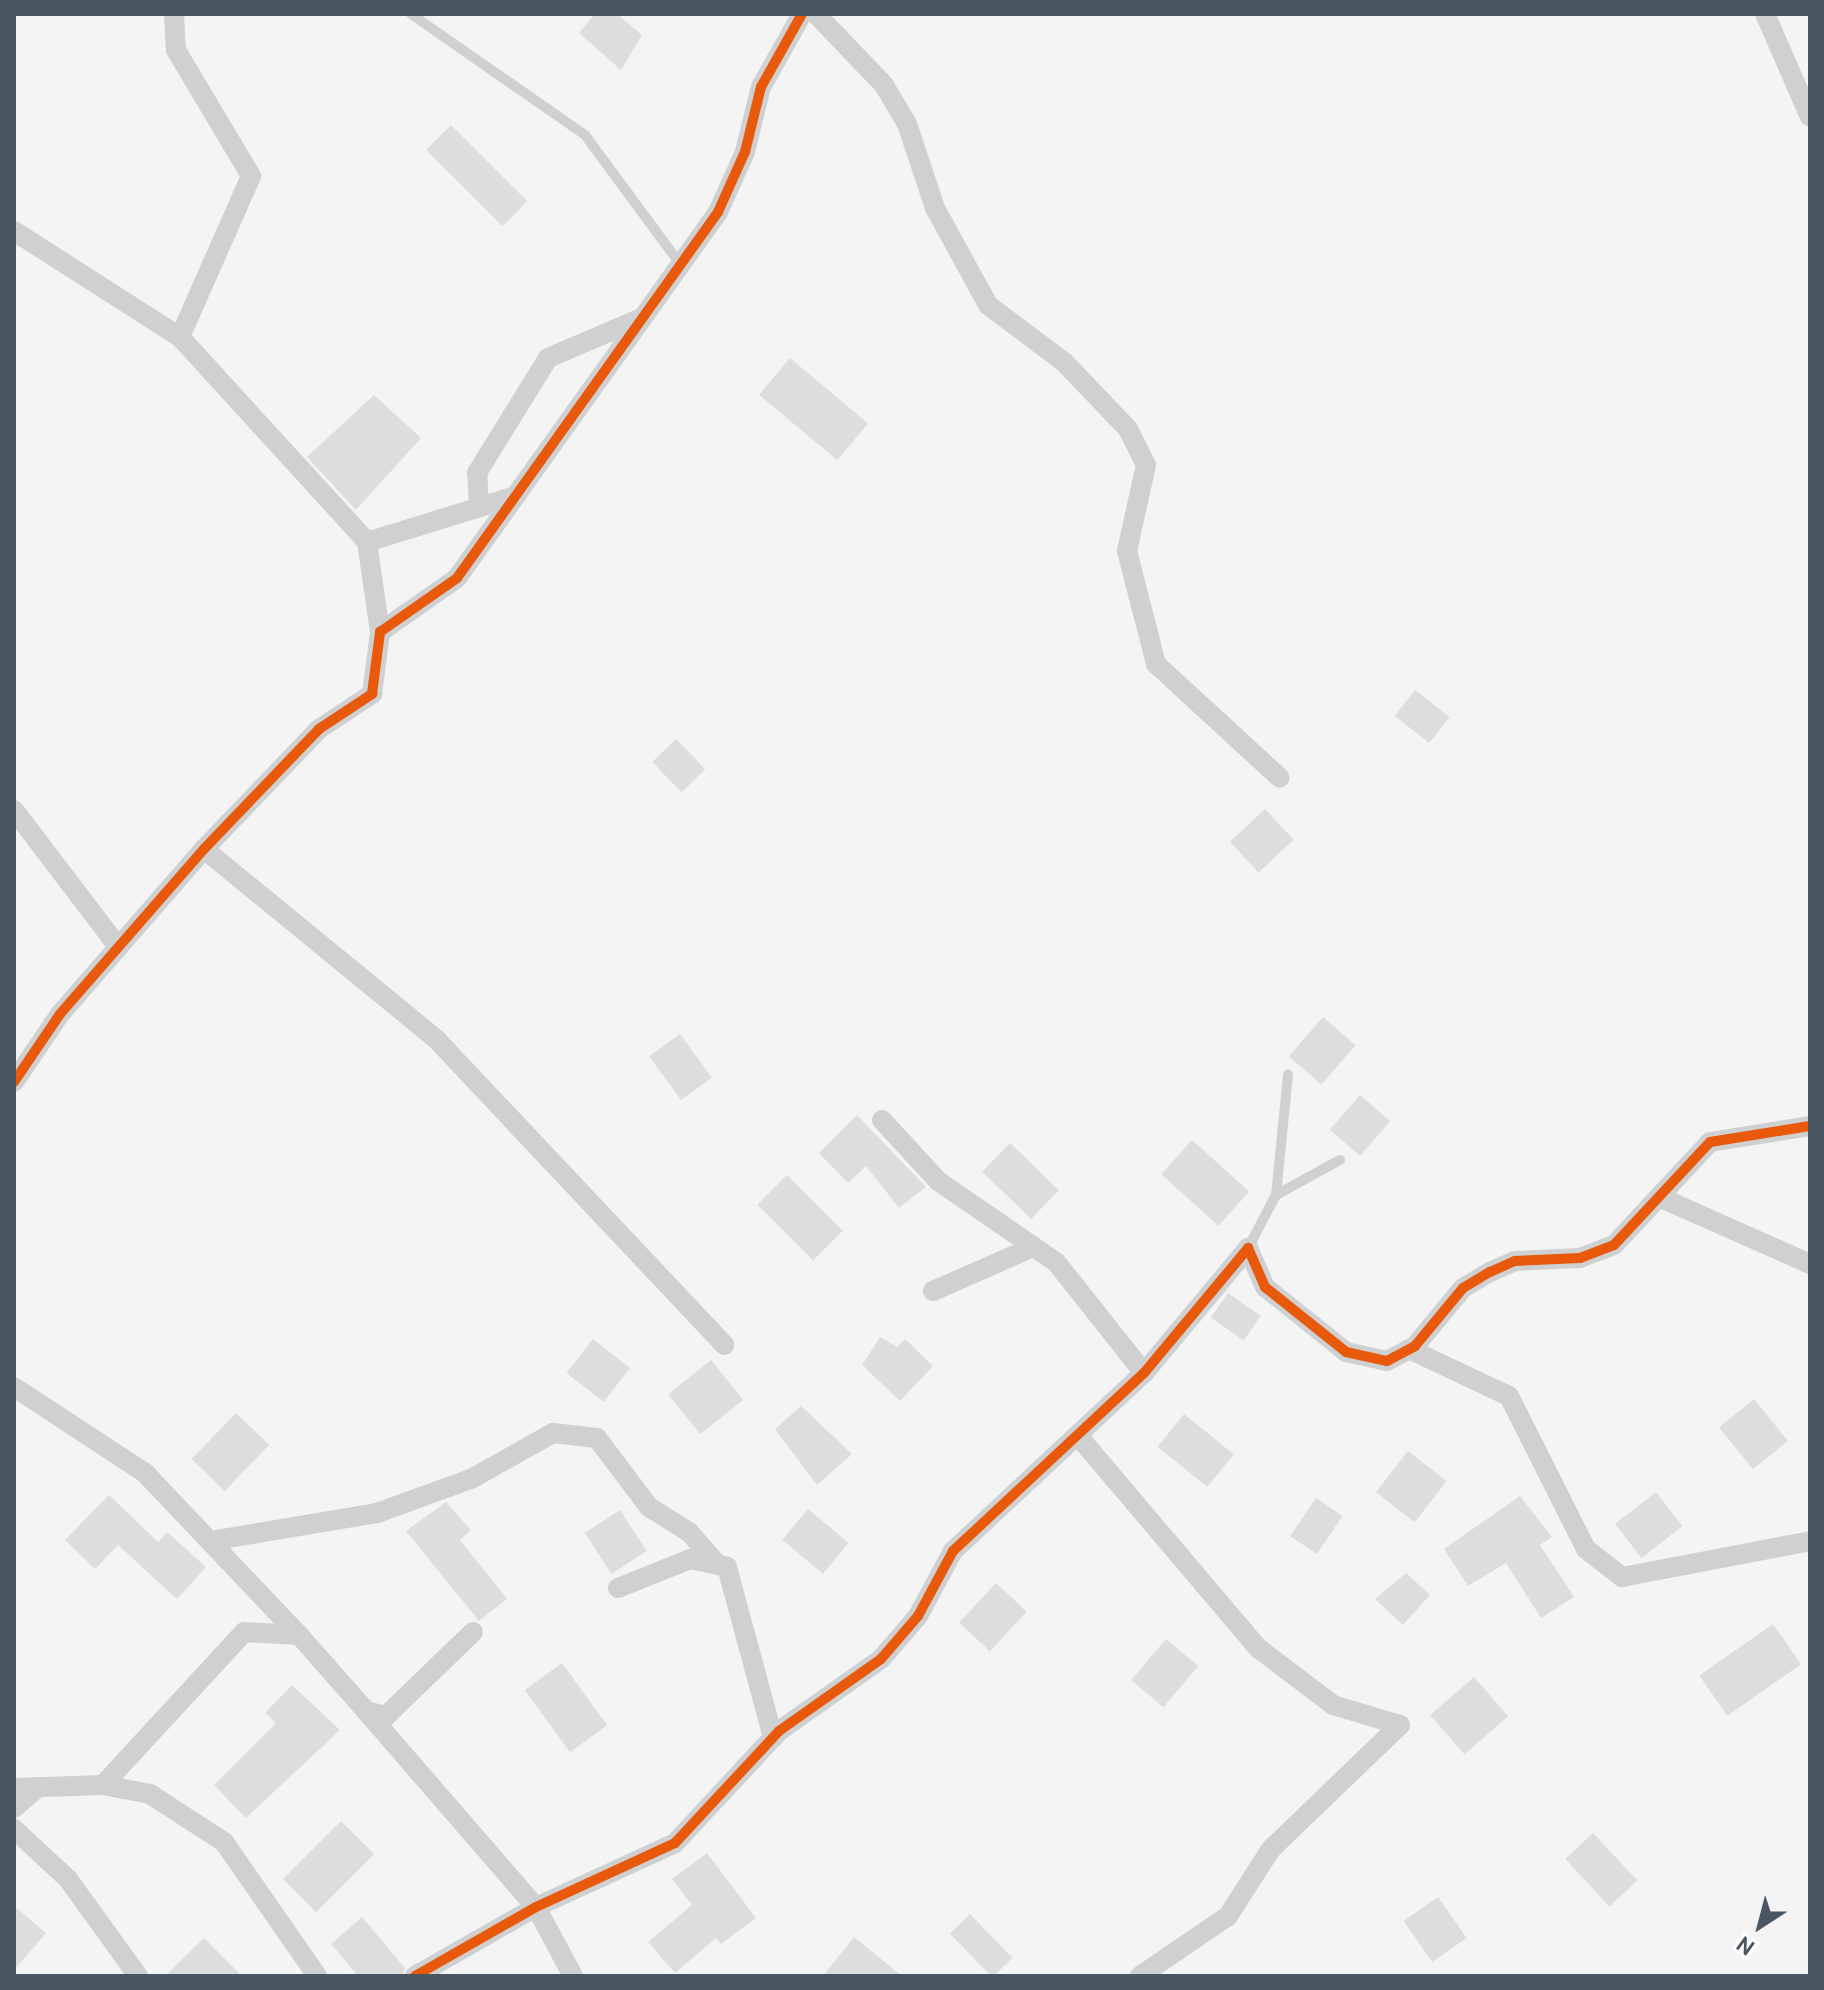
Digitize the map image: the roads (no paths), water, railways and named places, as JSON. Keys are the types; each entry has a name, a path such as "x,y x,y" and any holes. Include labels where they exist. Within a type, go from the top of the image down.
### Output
{"street":[{"path":"174,14 176,50 251,176 180,337"},
{"path":"1765,14 1808,108"},
{"path":"380,632 457,578 718,212 745,152 761,87 802,16 884,85 907,124 935,208 988,305 1064,362 1128,429 1146,465 1127,551 1156,664 1280,778"},
{"path":"14,231 180,337 367,542 380,632 372,694 319,729 204,849 117,945 14,1082"},
{"path":"479,507 477,473 548,358 644,318"},
{"path":"367,542 516,496"},
{"path":"14,810 117,945"},
{"path":"204,849 437,1040 724,1345"},
{"path":"882,1120 938,1181 1056,1262 1144,1373"},
{"path":"415,1976 536,1907 675,1843 773,1738 881,1659 918,1616 953,1551 1079,1437 1144,1373 1248,1248 1265,1287 1346,1352 1387,1361 1409,1349 1463,1288 1515,1261 1580,1258 1614,1245 1710,1142 1810,1126"},
{"path":"1659,1197 1810,1264"},
{"path":"933,1291 1033,1247"},
{"path":"1409,1349 1509,1396 1586,1549 1622,1577 1810,1541"},
{"path":"14,1387 145,1473 210,1541 299,1635 536,1907 573,1976"},
{"path":"210,1541 377,1513 471,1479 553,1433 597,1438 649,1507 689,1532 718,1565"},
{"path":"1079,1437 1258,1648 1333,1705 1400,1725 1271,1849 1228,1916 1140,1976"},
{"path":"618,1588 690,1559 727,1567 773,1738"},
{"path":"103,1785 244,1632 299,1635"},
{"path":"366,1711 386,1716 405,1704 473,1632"},
{"path":"14,1788 103,1785 150,1794 224,1842 317,1976"},
{"path":"14,1808 38,1787"},
{"path":"14,1829 68,1879 138,1976"}],"lane":[{"path":"411,14 585,135 681,265"},
{"path":"1248,1248 1276,1195 1288,1075"},
{"path":"1276,1195 1340,1160"}]}
